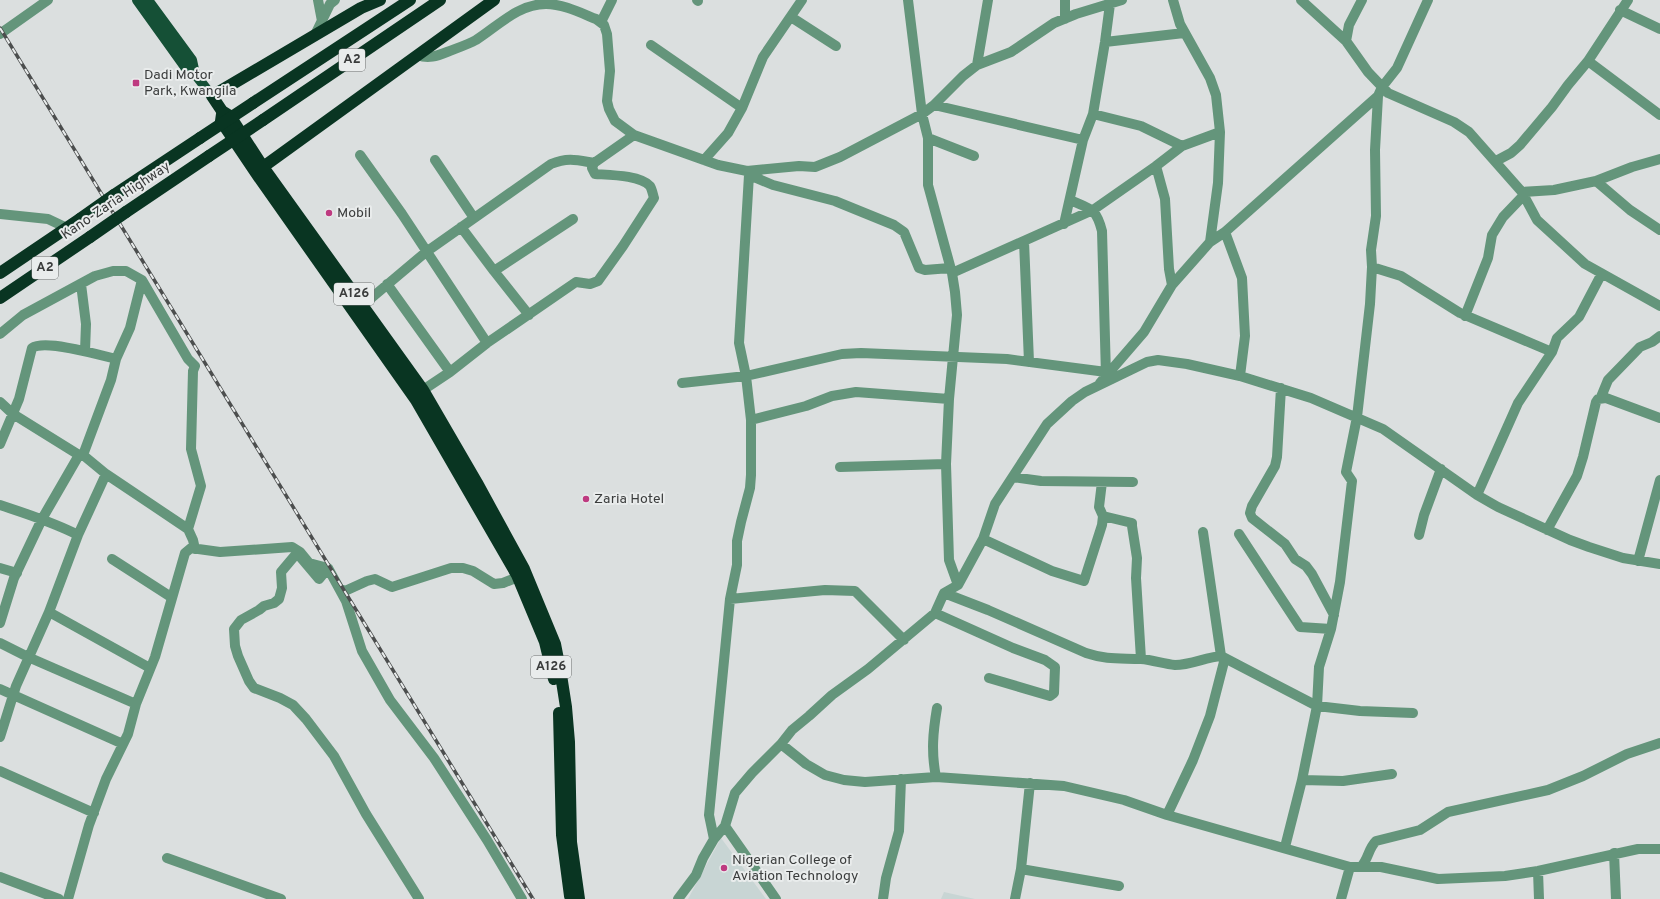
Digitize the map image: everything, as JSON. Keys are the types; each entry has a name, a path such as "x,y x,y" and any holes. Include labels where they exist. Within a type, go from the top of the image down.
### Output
{"highway":[{"path":"212,96 361,8 380,0"},
{"name":"A2","path":"359,34 410,0"},
{"name":"A2","path":"369,48 440,0"},
{"path":"264,167 494,0"},
{"path":"359,34 369,48"},
{"name":"Kano-Zaria Highway","path":"0,272 359,34"},
{"name":"Kano-Zaria Highway","path":"0,298 369,48"},
{"name":"A126","path":"212,96 222,111 230,116 264,167 423,390 477,483 524,569 555,644 566,707 569,742 571,842 579,899"},
{"name":"A126","path":"222,111 221,121 416,400 518,577 545,642 554,680 560,721 563,849 570,899"}],"main road":[{"path":"137,0 185,67 195,74 212,96"},
{"path":"148,0 192,60 195,74"}],"street":[{"path":"0,34 48,0"},
{"path":"318,0 322,21"},
{"path":"315,35 330,4 335,0"},
{"path":"601,22 612,0"},
{"path":"704,160 728,133 742,108 763,57 802,0"},
{"path":"908,0 922,114 928,138 928,185 951,270 957,315 952,356 946,464 949,560 958,585"},
{"path":"977,65 988,0"},
{"path":"1065,0 1065,19"},
{"path":"748,173 798,166 815,167 840,157 922,114 934,105 963,76 977,65 1011,52 1043,30 1076,14 1122,0"},
{"path":"1173,0 1184,33 1210,78 1216,95 1220,132 1217,196 1210,242"},
{"path":"1285,847 1302,780 1317,706 1319,667 1331,629 1340,582 1352,481 1346,472 1357,417 1370,304 1372,267 1371,250 1376,216 1375,150 1380,92 1346,41 1302,0"},
{"path":"1346,41 1349,25 1362,0"},
{"path":"1098,385 1144,332 1172,286 1210,242 1225,232 1380,92 1397,68 1428,0"},
{"path":"1496,161 1520,145 1588,61 1620,10 1628,0"},
{"path":"418,55 429,57 462,47 476,40 515,13 530,6 545,4 558,5 576,11 601,22 606,27 610,70 607,101 608,109 615,120 634,135 718,165 748,173 773,184 835,201 894,225 904,232 919,268 925,270 951,270 1024,241 1053,227 1064,224 1093,210 1182,146 1220,132"},
{"path":"1064,224 1084,140 1093,114 1110,4"},
{"path":"1620,10 1660,29"},
{"path":"791,17 836,46"},
{"path":"1334,29 1349,25"},
{"path":"1105,42 1184,33"},
{"path":"651,45 742,108"},
{"path":"1588,61 1659,112"},
{"path":"1380,92 1396,97 1463,127 1496,161 1523,193 1538,220 1585,264 1660,306"},
{"path":"934,105 1084,140"},
{"path":"1093,114 1140,126 1182,146"},
{"path":"423,390 450,372 487,343 576,282 590,284 598,281 654,198 650,186 642,181 626,176 595,174 592,168 594,163 634,135"},
{"path":"928,138 974,156"},
{"path":"360,155 402,214 487,343"},
{"path":"1465,316 1488,258 1492,235 1503,217 1523,193 1554,190 1596,181 1660,158"},
{"path":"362,305 426,252 551,164 570,159 594,163"},
{"path":"435,160 474,218"},
{"path":"1156,166 1165,199 1169,269 1172,286"},
{"path":"714,838 709,814 730,599 737,565 737,541 740,522 750,488 750,420 746,376 739,343 748,173"},
{"path":"1596,181 1630,210 1660,230"},
{"path":"1070,200 1093,210 1098,217 1102,231 1106,374"},
{"path":"0,214 48,218 67,228"},
{"path":"494,271 573,219"},
{"path":"461,227 529,315"},
{"path":"1225,232 1242,278 1246,336 1240,376"},
{"path":"1024,241 1029,362"},
{"path":"1372,267 1401,276 1465,316 1552,352"},
{"path":"0,334 23,315 95,276 118,270 126,271 142,280 188,359 195,366 193,371 191,449 201,486 188,530"},
{"path":"1477,495 1518,403 1552,352 1557,338 1579,317 1601,274"},
{"path":"0,623 17,573 42,519 81,455 111,380 116,359 130,328 142,280"},
{"path":"81,284 86,324 85,351"},
{"path":"387,284 450,372"},
{"path":"1547,530 1577,476 1596,402 1601,397 1608,380 1640,347 1652,342 1660,336"},
{"path":"954,339 968,357"},
{"path":"0,444 14,414 32,348 34,346 45,345 85,351 116,359"},
{"path":"682,383 746,376 842,354 861,353 952,356 1029,362 1106,374"},
{"path":"678,899 696,874 714,838 725,826 735,793 752,773 781,744 792,730 832,695 868,669 935,614 944,593 958,585 983,539 995,504 1047,424 1072,402 1098,385 1142,364 1158,360 1187,364 1240,376 1311,398 1383,429 1477,495 1498,507 1547,530 1589,547 1638,561 1660,564"},
{"path":"1282,388 1275,466 1252,506 1250,513 1252,518 1285,544 1295,558 1306,566 1312,574 1334,615"},
{"path":"750,420 806,406 832,396 856,392 949,399"},
{"path":"1601,397 1660,418"},
{"path":"0,402 14,414 81,455 106,474 188,530 193,540 195,549"},
{"path":"840,467 946,464"},
{"path":"1419,535 1424,515 1441,469"},
{"path":"0,737 13,695 28,657 49,612 78,535 106,474"},
{"path":"1013,477 1041,481 1133,482"},
{"path":"1638,561 1660,480"},
{"path":"983,539 1052,571 1084,581 1102,525 1103,516 1099,507 1102,482"},
{"path":"0,505 62,526 78,535"},
{"path":"1103,516 1132,522 1137,558 1136,578 1141,659"},
{"path":"1167,815 1193,760 1210,716 1223,657 1203,532"},
{"path":"1239,534 1300,627 1331,629"},
{"path":"68,899 106,779 128,734 136,704 155,657 171,597 185,553 188,550 195,549 220,552 292,547 300,552 309,563 328,568 346,601 362,651 390,700 434,758 487,840 522,899"},
{"path":"328,568 319,579 297,553 281,572 282,588 278,599 274,603 264,606 241,620 234,629 238,656 249,681 254,688 280,698 292,705 310,724 334,756 366,814 419,899"},
{"path":"112,559 171,597"},
{"path":"0,568 17,573"},
{"path":"340,589 345,592 375,579 392,587 451,568 463,568 473,571 494,584 503,583 518,577"},
{"path":"730,599 825,590 855,591 904,640"},
{"path":"944,593 988,610 1086,653 1102,658 1141,659 1176,665 1193,662 1212,656 1223,657 1317,706 1360,711 1413,713"},
{"path":"49,612 150,668"},
{"path":"935,614 1013,648 1045,660 1055,667 1054,693 1050,696 989,678"},
{"path":"0,643 28,657 136,704"},
{"path":"0,689 123,744"},
{"path":"936,777 932,758 933,729 937,708"},
{"path":"1361,867 1367,860 1372,846 1376,841 1420,830 1448,812 1548,790 1583,776 1627,754 1660,743"},
{"path":"781,744 806,764 824,775 838,779 866,782 936,777 1064,786 1124,800 1167,815 1350,866 1381,867 1438,879 1505,876 1538,871 1614,853 1638,849 1660,850"},
{"path":"0,772 94,813"},
{"path":"1302,780 1343,780 1392,774"},
{"path":"883,899 886,878 899,831 901,779"},
{"path":"1015,899 1030,783"},
{"path":"725,826 776,899"},
{"path":"1614,853 1616,899"},
{"path":"167,858 281,899"},
{"path":"1341,899 1350,866"},
{"path":"1020,869 1119,886"},
{"path":"1538,871 1539,899"},
{"path":"0,878 58,899"}],"shaded area":[{"name":"Nigerian College of Aviation Technology","path":"721,838 766,899 688,899"},
{"path":"944,892 975,899 941,899"}],"railway":[{"path":"0,28 533,899"}],"place":[{"name":"Dadi Motor Park, Kwangila","path":"136,83"},
{"name":"Mobil","path":"329,213"},
{"name":"Zaria Hotel","path":"586,499"},
{"name":"Nigerian College of Aviation Technology","path":"724,868"}]}
